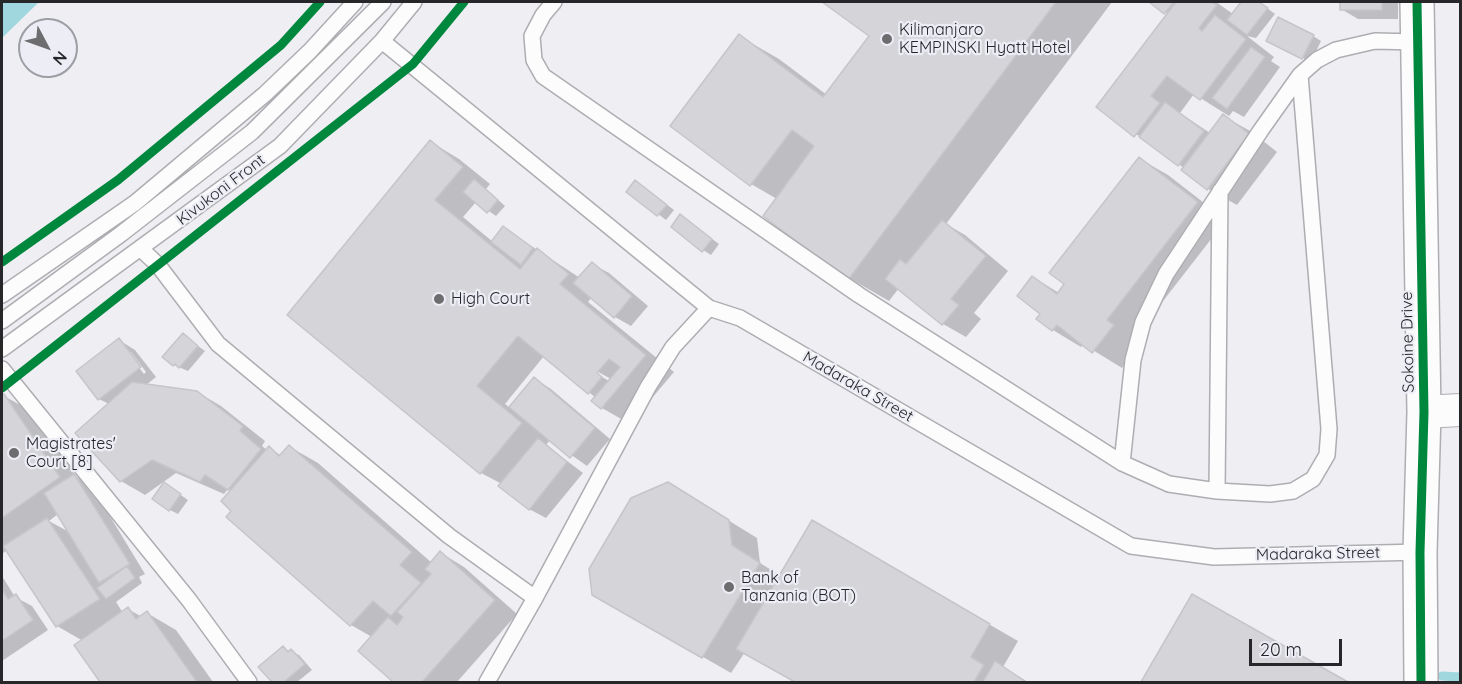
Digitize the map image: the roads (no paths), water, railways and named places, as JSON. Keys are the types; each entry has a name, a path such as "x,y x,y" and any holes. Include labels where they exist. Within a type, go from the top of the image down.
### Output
{"street":[{"name":"Sokoine Drive","path":"1417,2 1424,412 1420,552 1420,682"},
{"path":"1424,412 1461,410"}],"lane":[{"path":"2,295 135,203 265,94 310,51 355,2"},
{"name":"Kivukoni Front","path":"2,321 122,234 252,132 383,2"},
{"name":"Kivukoni Front","path":"2,349 280,146 382,41 414,2"},
{"path":"554,2 543,15 532,36 534,60 543,76 850,289 1122,463 1169,484 1216,491 1270,494 1293,491 1313,479 1327,455 1329,429 1300,75"},
{"path":"382,41 709,308 673,347 648,387 535,598 487,682"},
{"path":"1122,463 1133,360 1143,322 1166,274 1300,75 1317,60 1336,50 1375,41 1418,42"},
{"path":"1216,491 1220,191"},
{"path":"141,249 158,265 218,344 449,536 535,598"},
{"name":"Madaraka Street","path":"709,308 740,318 1131,546 1214,557 1420,552"},
{"path":"2,369 189,600 249,682"}],"water":[{"path":"2,2 39,2 23,18 18,18 18,22 2,38"}],"waterway":[{"path":"1442,676 1460,677"}],"place":[{"name":"Kilimanjaro KEMPINSKI Hyatt Hotel","path":"887,39"},
{"name":"High Court","path":"439,299"},
{"name":"Magistrates' Court [8]","path":"14,453"},
{"name":"Bank of Tanzania (BOT)","path":"729,587"}]}
